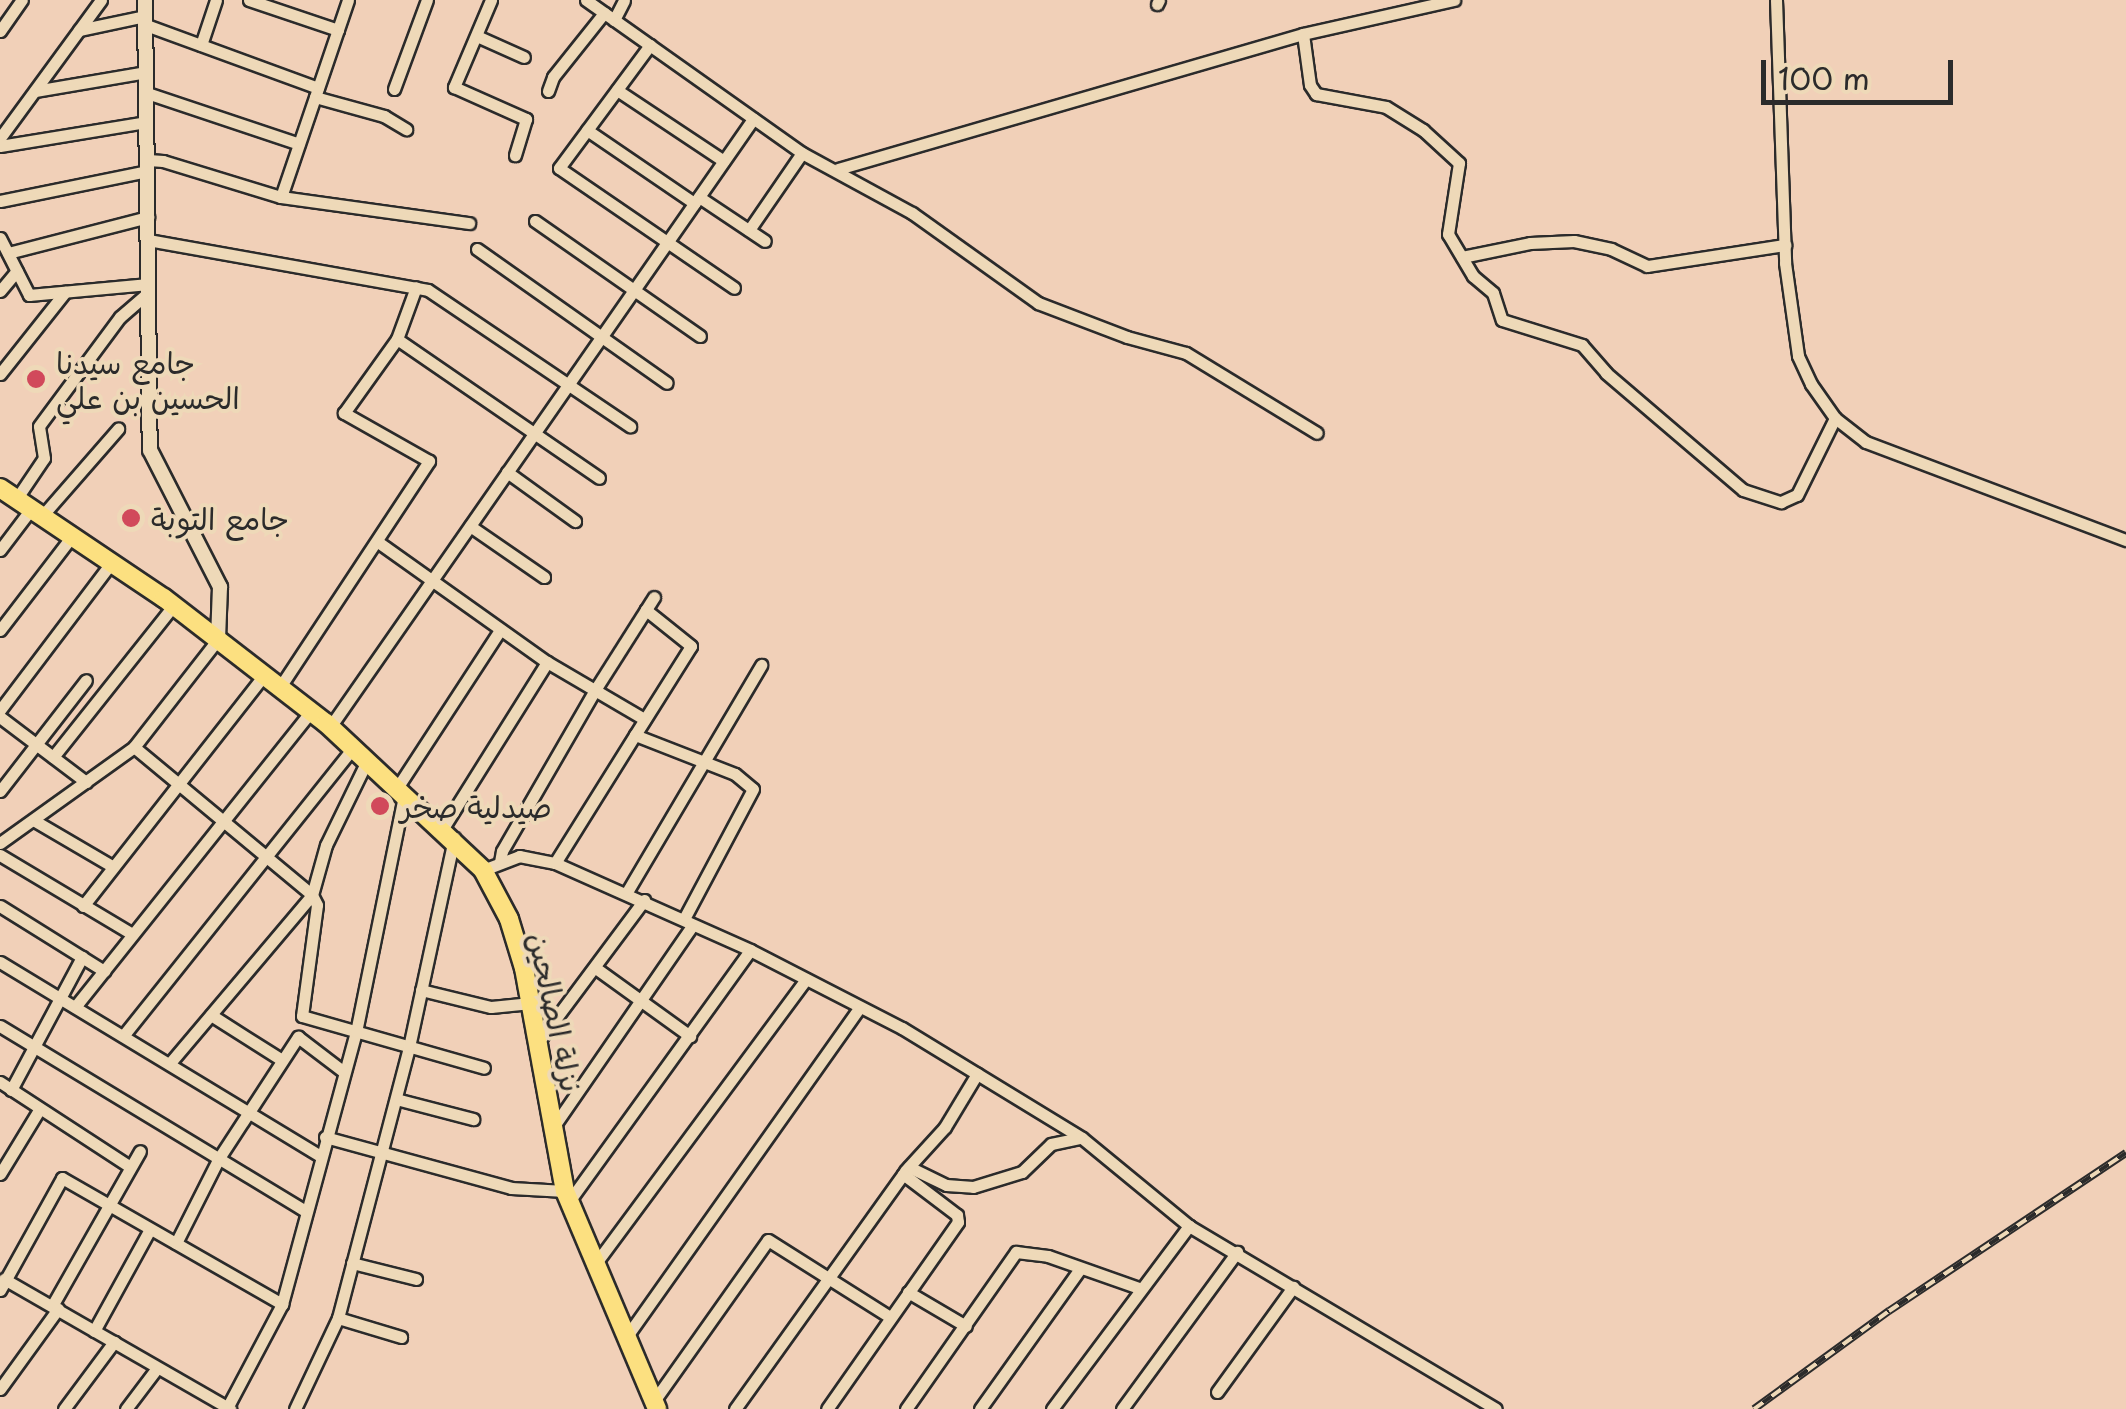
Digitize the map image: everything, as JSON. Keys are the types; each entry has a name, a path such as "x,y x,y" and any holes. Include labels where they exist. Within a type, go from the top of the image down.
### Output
{"main road":[{"name":"نزلة الصالحين","path":"0,488 174,605 330,727 448,833 492,866 531,1003 567,1196 655,1405"}],"street":[{"path":"0,31 22,0"},
{"path":"0,142 101,0"},
{"path":"201,45 216,0"},
{"path":"249,0 338,30"},
{"path":"281,197 348,0"},
{"path":"394,89 427,0"},
{"path":"491,0 479,37 454,87 526,119 515,155"},
{"path":"586,0 802,153 838,169 912,213 1038,303 1127,337 1186,353 1317,434"},
{"path":"548,90 553,77 624,0"},
{"path":"838,169 1303,34 1454,0"},
{"path":"1776,0 1785,244 1798,356 1835,418 1866,442 1898,456 2126,540"},
{"path":"79,30 146,14 201,45 384,116 406,129"},
{"path":"0,843 134,747 218,639 220,587 150,450 146,14"},
{"path":"1303,34 1310,85 1316,94 1386,107 1423,130 1459,163 1448,234 1473,276 1493,293 1502,320 1582,345 1606,373 1743,490 1781,502 1797,496 1835,418"},
{"path":"479,37 524,57"},
{"path":"650,45 559,168 734,288"},
{"path":"35,91 146,72"},
{"path":"617,90 724,161"},
{"path":"146,93 299,144"},
{"path":"330,727 753,119"},
{"path":"0,142 147,122"},
{"path":"588,130 766,241"},
{"path":"749,230 802,153"},
{"path":"0,202 162,160 281,197 470,223"},
{"path":"8,254 148,217"},
{"path":"535,221 700,336"},
{"path":"0,238 29,295 148,288"},
{"path":"148,240 428,290 630,426"},
{"path":"1462,257 1530,243 1574,241 1611,248 1647,266 1785,244"},
{"path":"477,249 667,383"},
{"path":"0,291 17,271"},
{"path":"280,688 429,461 344,413 396,339 416,287"},
{"path":"30,508 44,458 39,426 120,317 148,288"},
{"path":"0,374 65,292"},
{"path":"396,339 600,478"},
{"path":"0,550 30,508 118,428"},
{"path":"507,472 575,522"},
{"path":"470,526 544,577"},
{"path":"0,630 72,536"},
{"path":"378,542 430,583 547,662 644,719"},
{"path":"86,782 0,714 112,562"},
{"path":"492,866 654,597"},
{"path":"54,757 174,605"},
{"path":"554,863 691,646 646,610"},
{"path":"282,1304 62,1178 2,1282 55,1308 228,1408 282,1304 356,1032 401,791 500,630"},
{"path":"296,1409 338,1318 422,990 448,833 547,662"},
{"path":"627,892 761,665"},
{"path":"83,906 264,675"},
{"path":"0,791 86,680"},
{"path":"75,1007 221,819 311,712"},
{"path":"552,1130 641,1001 688,922 753,789 748,781 634,735"},
{"path":"134,747 312,895 317,905 302,1016 484,1068"},
{"path":"123,1036 268,858 360,754"},
{"path":"169,1064 312,895 326,844 360,754"},
{"path":"34,821 112,866"},
{"path":"0,855 132,934"},
{"path":"492,866 518,856 554,863 627,892 806,979 978,1074 1082,1138 1189,1226 1496,1409"},
{"path":"538,1041 644,900"},
{"path":"0,906 104,971"},
{"path":"326,1137 511,1188 567,1196 690,1036 750,950"},
{"path":"82,957 35,1048 6,1086 128,1166"},
{"path":"0,962 320,1156"},
{"path":"596,968 690,1036"},
{"path":"596,1263 806,979"},
{"path":"422,990 491,1007 531,1003"},
{"path":"628,1336 859,1008"},
{"path":"211,1015 282,1060"},
{"path":"0,1026 306,1211"},
{"path":"176,1243 219,1158 298,1036 344,1072"},
{"path":"735,1409 906,1170 945,1127 978,1074"},
{"path":"396,1098 473,1119"},
{"path":"0,1174 6,1151 38,1110"},
{"path":"906,1170 946,1185 973,1186 1022,1172 1063,1139 1082,1138"},
{"path":"0,1389 55,1308 128,1166 140,1151"},
{"path":"828,1409 959,1218 906,1170"},
{"path":"1052,1409 1189,1226"},
{"path":"94,1331 150,1229"},
{"path":"655,1405 764,1243 773,1241 890,1317"},
{"path":"906,1409 1016,1252 1048,1256 1139,1288"},
{"path":"1122,1409 1237,1252"},
{"path":"352,1263 416,1279"},
{"path":"980,1409 1079,1270"},
{"path":"1217,1392 1293,1287"},
{"path":"908,1292 966,1326"},
{"path":"338,1318 401,1337"},
{"path":"64,1409 114,1342"},
{"path":"126,1409 157,1368"}],"railway":[{"path":"1754,1409 1889,1311 2126,1153"}],"place":[{"name":"جامع سيدنا الحسين بن علي","path":"36,379"},
{"name":"جامع التوبة","path":"131,518"},
{"name":"صيدلية صخر","path":"380,806"}]}
